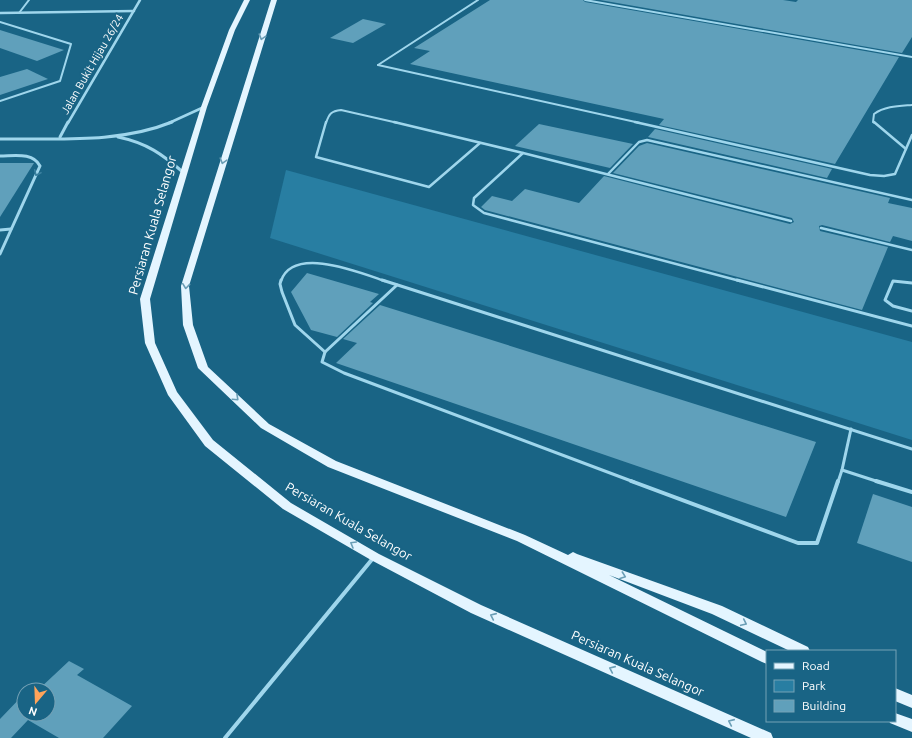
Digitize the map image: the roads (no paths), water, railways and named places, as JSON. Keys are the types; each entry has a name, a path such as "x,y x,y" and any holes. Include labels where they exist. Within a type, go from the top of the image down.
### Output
{"main road":[{"name":"Persiaran Kuala Selangor","path":"247,0 232,30 204,106 145,299 150,343 172,393 209,443 281,501 375,557 476,609 766,738"},
{"path":"274,0 185,286 188,325 203,368 265,426 332,464 521,538 717,610 801,650"},
{"path":"521,538 766,658"},
{"path":"896,694 912,702"},
{"path":"896,719 912,726"}],"street":[{"name":"Jalan Bukit Hijau 26/24","path":"60,137 140,0"},
{"path":"0,13 134,11"},
{"path":"0,139 115,136 157,128 177,120 204,106"},
{"path":"115,136 135,140 154,147 184,173"},
{"path":"0,156 29,156 37,160 40,166 0,254"},
{"path":"0,230 11,229"}],"lane":[{"path":"19,13 29,0"},
{"path":"478,0 378,65 870,175 884,176 895,174 912,135"},
{"path":"585,0 912,56"},
{"path":"0,22 71,44 60,80 58,82 0,101"},
{"path":"906,149 873,122 874,114 879,110 912,105"},
{"path":"480,143 429,187 316,157 329,114 336,110 480,143 523,153 791,221"},
{"path":"608,174 639,142 647,140 912,200"},
{"path":"523,153 474,198 473,205 484,213 912,326"},
{"path":"821,228 912,250"},
{"path":"325,352 302,332 294,322 280,285 282,276 288,270 301,263 312,262 325,264 397,285 912,449"},
{"path":"912,283 893,281 885,300 893,306 912,311"},
{"path":"397,285 325,352 322,362 344,373 798,543 817,543 842,470 851,429"},
{"path":"842,470 912,492"},
{"path":"225,738 375,557"}]}
